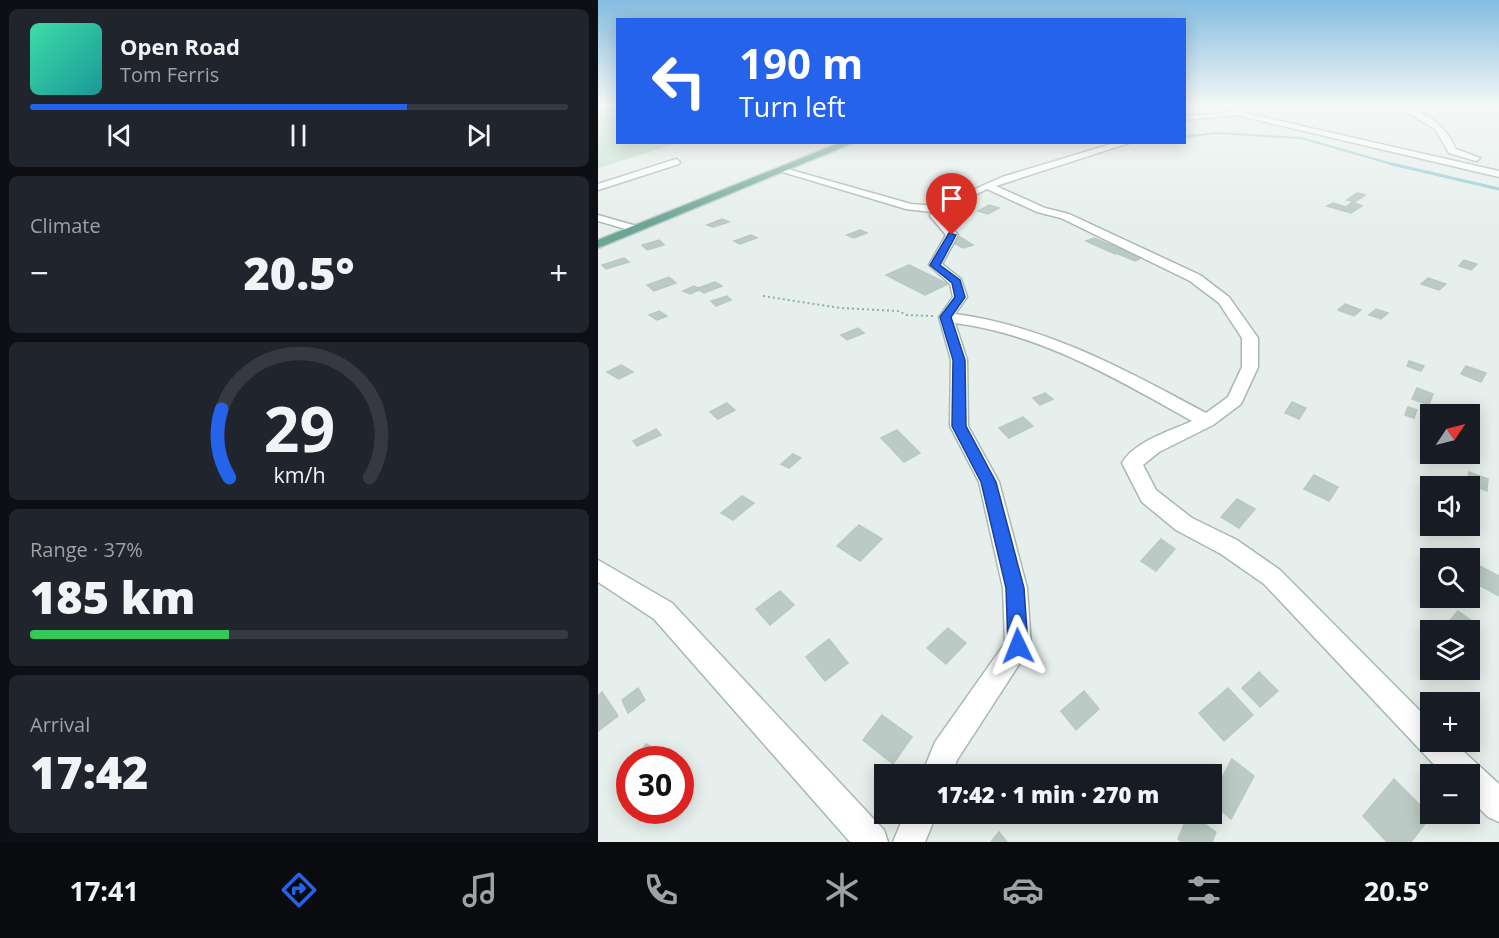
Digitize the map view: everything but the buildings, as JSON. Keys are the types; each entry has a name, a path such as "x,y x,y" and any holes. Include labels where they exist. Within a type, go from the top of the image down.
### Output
{"main road":[{"path":"598,244 843,145"}],"street":[{"path":"946,317 960,297 956,282 935,265 952,235 935,216 939,209 953,200 988,186 1118,145"},
{"path":"1380,145 1498,173"},
{"path":"1450,145 1452,151 1483,160 1498,173"},
{"path":"598,187 676,162"},
{"path":"781,170 910,207 939,209"},
{"path":"988,186 1041,210 1065,216 1116,242 1153,257 1195,278 1224,300 1250,338 1250,367 1235,400 1207,421 1152,447 1132,463 1149,496 1184,524 1229,548 1272,577 1420,730"},
{"path":"598,218 636,229"},
{"path":"946,317 1000,326 1054,345 1133,380 1207,421"},
{"path":"941,764 945,752 1018,646 1015,588 989,482 959,426 959,360 946,317"},
{"path":"598,570 663,611 872,842"},
{"path":"1442,752 1455,764"},
{"path":"1480,788 1498,806"},
{"path":"909,842 916,824"}],"path":[{"path":"763,296 840,308 899,311 906,315 946,317"}],"green space":[{"path":"598,145 672,145 598,168"}],"waterway":[{"path":"1327,145 1392,164"},
{"path":"1392,164 1499,189"},
{"path":"1392,164 1399,166"}],"route":[{"path":"952,235 935,265 956,282 960,297 946,317 959,360 959,426 989,482 1015,588 1018,646"}]}
